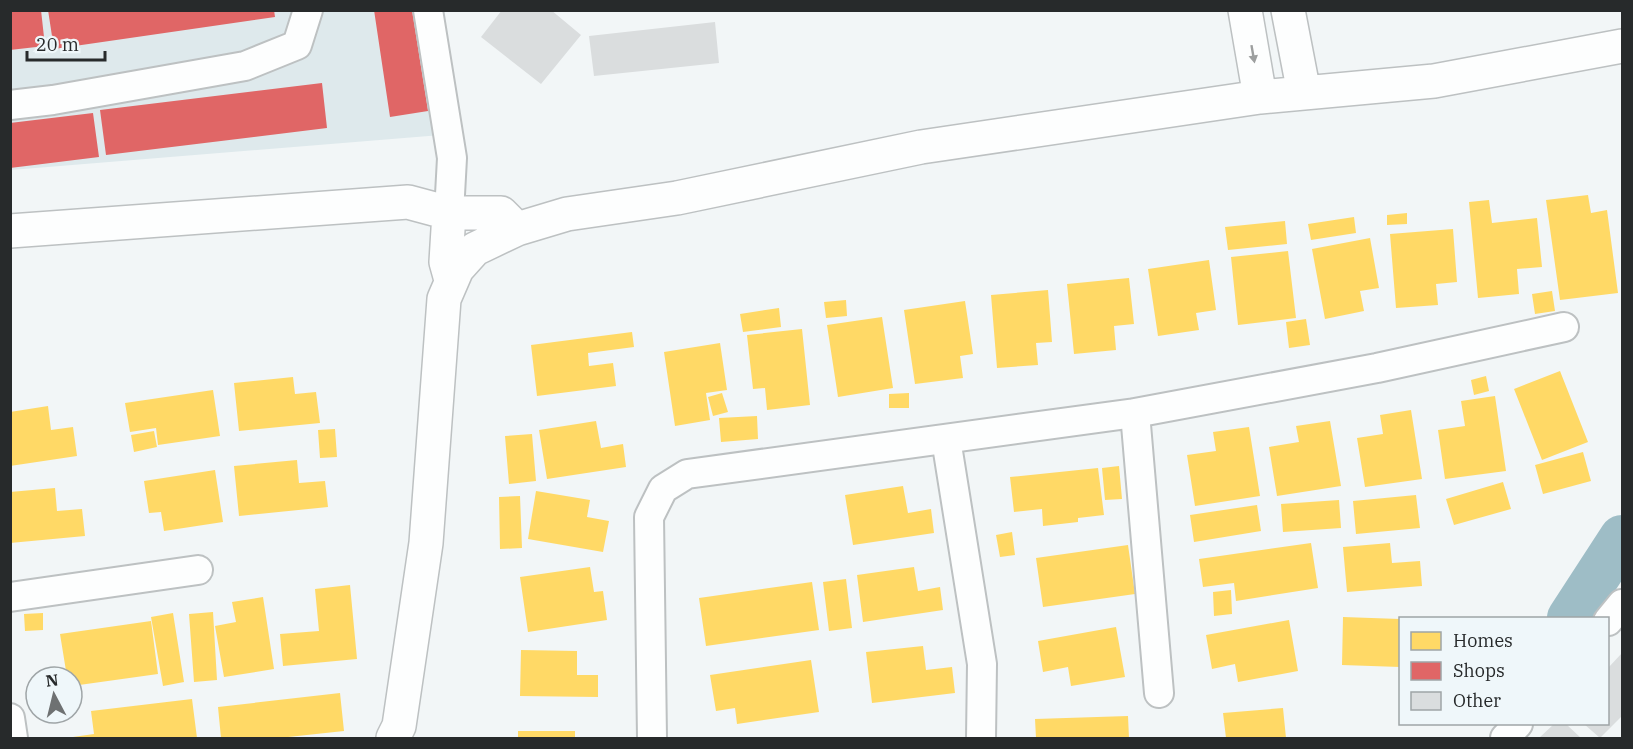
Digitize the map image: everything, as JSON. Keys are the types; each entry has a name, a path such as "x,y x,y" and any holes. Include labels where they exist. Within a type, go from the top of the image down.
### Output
{"street":[{"path":"10,105 52,100 245,66 297,45 308,10"},
{"path":"428,10 452,158 446,262 451,280"},
{"path":"1245,10 1260,97"},
{"path":"1288,10 1304,93"},
{"path":"393,738 399,726 426,543 444,299 457,269 475,249 517,229 567,214 677,198 921,147 1260,97 1434,81 1623,46"},
{"path":"10,231 408,202 449,213 501,213 517,229"},
{"path":"652,738 648,517 663,489 687,474 1135,413 1377,368 1564,327"},
{"path":"1135,413 1159,693"},
{"path":"946,439 982,664 981,738"},
{"path":"10,597 198,570"},
{"path":"1609,620 1623,604"},
{"path":"10,718 13,738"},
{"path":"1505,738 1516,725"}],"shaded area":[{"path":"11,11 419,11 441,135 11,170"}],"building: Homes":[{"path":"1588,195 1591,213 1607,210 1618,293 1560,300 1546,200"},
{"path":"1489,200 1492,223 1537,218 1542,267 1517,269 1519,294 1478,298 1469,202"},
{"path":"1407,213 1407,224 1387,225 1387,215"},
{"path":"1354,217 1356,233 1311,240 1308,224"},
{"path":"1285,221 1287,244 1228,250 1225,227"},
{"path":"1453,229 1457,282 1436,284 1438,305 1396,308 1390,234"},
{"path":"1370,238 1379,288 1360,291 1364,311 1325,319 1312,249"},
{"path":"1288,251 1296,318 1238,325 1231,257"},
{"path":"1209,260 1216,310 1196,313 1199,330 1158,336 1148,269"},
{"path":"1129,278 1134,324 1114,326 1116,350 1074,354 1067,284"},
{"path":"1048,290 1052,342 1036,343 1038,365 997,368 991,295"},
{"path":"1552,291 1555,311 1535,314 1532,294"},
{"path":"846,300 847,316 826,318 824,302"},
{"path":"965,301 973,354 960,356 963,378 915,384 904,310"},
{"path":"779,308 781,327 743,332 740,314"},
{"path":"882,317 893,388 838,397 827,325"},
{"path":"1306,319 1310,345 1289,348 1286,322"},
{"path":"802,329 810,405 767,410 765,388 753,389 747,335"},
{"path":"632,332 634,347 588,353 589,366 613,363 616,386 537,396 531,345"},
{"path":"720,343 727,390 706,393 710,420 675,426 664,352"},
{"path":"1560,371 1588,442 1542,460 1514,389"},
{"path":"1486,376 1489,391 1474,395 1471,380"},
{"path":"293,377 295,394 316,392 320,423 239,431 234,383"},
{"path":"213,390 220,436 158,445 156,428 130,432 125,403"},
{"path":"722,393 728,412 713,416 708,397"},
{"path":"909,393 909,408 889,408 889,394"},
{"path":"1495,396 1506,471 1445,479 1438,430 1465,426 1461,401"},
{"path":"48,406 51,430 73,427 77,456 10,466 10,412"},
{"path":"1411,410 1422,479 1365,487 1357,438 1383,434 1380,415"},
{"path":"757,416 758,439 721,442 719,418"},
{"path":"596,421 601,448 623,444 626,467 547,479 539,430"},
{"path":"1330,421 1341,486 1277,496 1269,447 1299,442 1296,426"},
{"path":"1249,427 1260,496 1195,506 1187,455 1216,451 1213,432"},
{"path":"335,429 337,457 320,458 318,430"},
{"path":"154,431 157,447 134,452 131,435"},
{"path":"532,434 536,481 509,484 505,436"},
{"path":"1583,452 1591,481 1543,494 1535,465"},
{"path":"297,460 299,483 325,481 328,507 239,516 234,466"},
{"path":"1119,466 1122,499 1105,500 1102,468"},
{"path":"1098,468 1104,515 1078,518 1078,522 1043,526 1042,509 1014,512 1010,477"},
{"path":"215,470 223,522 164,531 161,512 149,513 144,481"},
{"path":"1503,482 1511,509 1454,525 1446,499"},
{"path":"903,486 908,513 931,509 934,533 853,545 845,495"},
{"path":"55,488 57,511 82,509 85,536 10,543 10,492"},
{"path":"536,491 590,500 587,517 609,521 603,552 528,539"},
{"path":"1416,495 1420,528 1356,534 1353,501"},
{"path":"520,496 522,548 500,549 499,497"},
{"path":"1339,500 1341,528 1283,532 1281,504"},
{"path":"1257,505 1261,531 1194,542 1190,515"},
{"path":"1012,532 1015,555 1000,557 996,535"},
{"path":"1311,543 1318,588 1236,601 1234,583 1203,587 1199,559"},
{"path":"1390,543 1392,563 1420,561 1422,586 1347,592 1343,547"},
{"path":"1128,545 1135,594 1043,607 1036,558"},
{"path":"590,567 594,592 603,591 607,620 528,632 520,577"},
{"path":"914,567 918,591 940,587 943,610 863,622 857,575"},
{"path":"846,579 852,628 829,631 823,582"},
{"path":"812,582 819,630 706,646 699,598"},
{"path":"350,585 357,659 283,666 280,634 319,631 315,589"},
{"path":"1231,590 1232,614 1214,616 1213,592"},
{"path":"263,597 274,669 224,677 215,626 236,622 232,602"},
{"path":"213,612 217,680 194,682 189,614"},
{"path":"43,613 43,630 25,631 24,614"},
{"path":"173,613 184,682 163,686 151,617"},
{"path":"1343,617 1399,619 1399,667 1342,665"},
{"path":"1289,620 1298,671 1238,682 1235,664 1212,669 1206,635"},
{"path":"151,621 158,674 84,684 84,665 65,665 60,634"},
{"path":"1116,627 1125,677 1071,686 1068,667 1043,672 1038,641"},
{"path":"923,646 926,670 952,667 955,693 872,703 866,652"},
{"path":"521,650 577,651 577,675 598,675 598,697 520,696"},
{"path":"811,660 819,712 737,724 735,708 716,711 710,675"},
{"path":"340,693 344,731 279,738 221,738 218,707"},
{"path":"192,699 197,738 73,738 94,734 91,711"},
{"path":"1283,708 1286,738 1226,738 1223,713"},
{"path":"1128,716 1129,738 1036,738 1035,719"},
{"path":"518,731 575,731 575,738 518,738"}],"building: Shops":[{"path":"10,10 41,10 45,46 10,50"},
{"path":"48,10 274,10 275,17 54,49"},
{"path":"374,10 412,10 428,111 390,117"},
{"path":"322,83 327,128 106,155 100,110"},
{"path":"93,113 99,157 10,168 10,123"}],"building: Other":[{"path":"502,10 551,10 581,35 541,84 481,37"},
{"path":"715,22 719,63 594,76 589,36"},
{"path":"1622,653 1622,716 1600,738 1585,725 1609,725 1609,667"},
{"path":"1553,725 1567,725 1581,738 1539,738"}],"waterway":[{"path":"1571,617 1622,538"}]}
